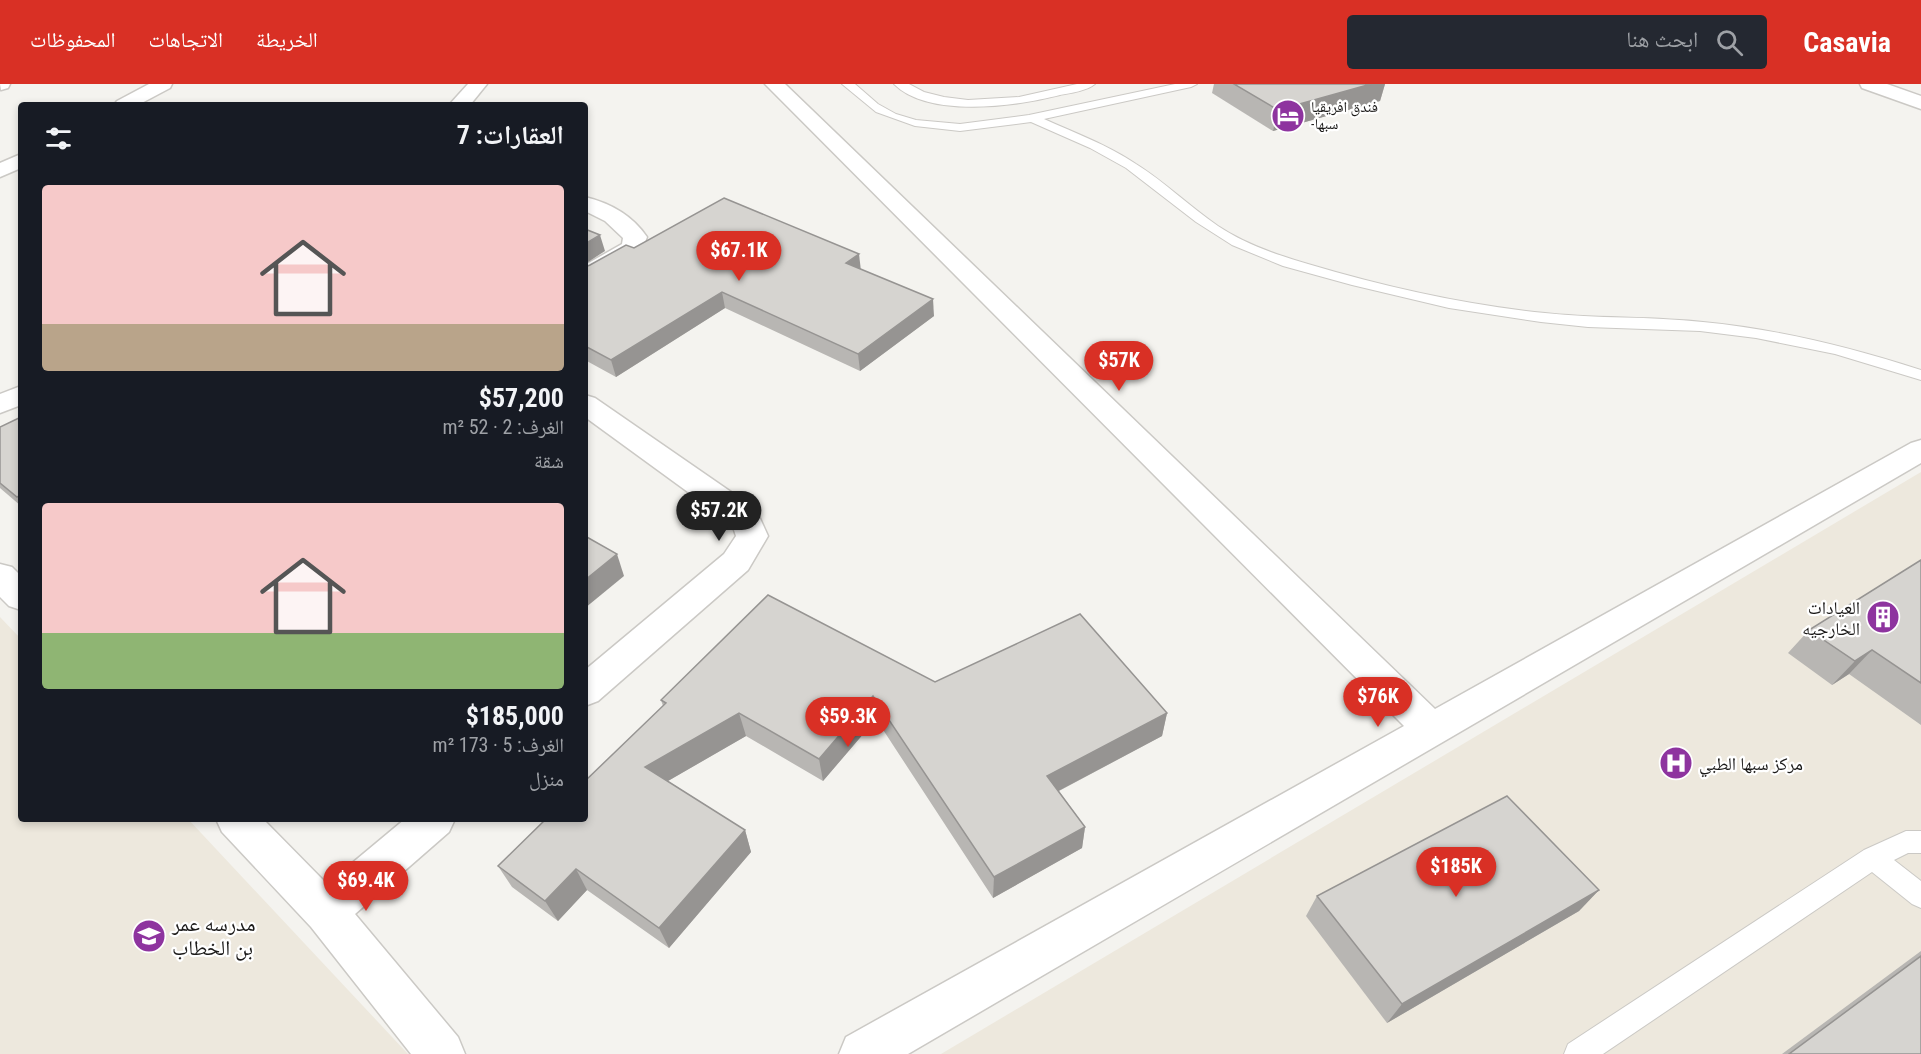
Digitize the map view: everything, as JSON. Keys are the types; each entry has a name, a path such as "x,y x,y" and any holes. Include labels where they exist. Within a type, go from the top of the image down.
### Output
{"street":[{"path":"130,102 163,84"},
{"path":"462,102 478,84"},
{"path":"774,84 1432,730"},
{"path":"1869,84 1921,103"},
{"path":"0,171 18,162"},
{"path":"588,205 602,208 616,216 635,237 633,247 588,273"},
{"path":"0,404 18,395"},
{"path":"588,406 736,511 747,522 752,536 736,562 588,688"},
{"path":"863,1054 1921,450"},
{"path":"0,576 18,594"},
{"path":"239,822 326,912 441,1054"},
{"path":"326,912 431,822"}],"lane":[{"path":"848,84 879,109 892,116 925,124 984,127 1191,84"},
{"path":"900,84 923,96 996,103 1089,84"},
{"path":"1030,88 1043,94"},
{"path":"1032,118 1086,141 1133,167 1225,236 1325,274 1448,304 1511,314 1585,322 1699,326 1760,334 1824,347 1921,375"},
{"path":"1578,1054 1873,858 1906,842 1921,843"},
{"path":"1873,858 1921,896"}],"shaded area":[{"name":"مركز سبها الطبي","path":"1921,472 1921,1054 941,1054"},
{"name":"مدرسه عمر بن الخطاب","path":"0,617 18,636 18,822 191,822 408,1054 0,1054"}],"building":[{"path":"1234,84 1371,84 1278,110"},
{"path":"724,198 859,254 846,263 933,299 858,354 722,292 611,360 588,348 588,266 626,245 634,248"},
{"path":"588,230 600,235 588,242"},
{"path":"18,418 17,497 0,483 0,427"},
{"path":"588,538 617,554 588,578"},
{"path":"1921,560 1921,683 1872,650 1855,661 1809,630"},
{"path":"768,595 935,682 1080,614 1167,713 1047,776 1085,827 994,877 873,696 819,759 739,713 645,767 745,830 659,928 576,869 545,901 498,866 543,822 588,822 588,778 666,703 661,700"},
{"path":"1507,796 1599,890 1402,1004 1317,896"},
{"path":"1921,956 1921,1054 1789,1054"}],"place":[{"name":"فندق افريقيا -سبها","path":"1288,116"},
{"name":"العيادات الخارجيه","path":"1883,617"},
{"name":"مركز سبها الطبي","path":"1676,763"},
{"name":"مدرسه عمر بن الخطاب","path":"149,936"}]}
